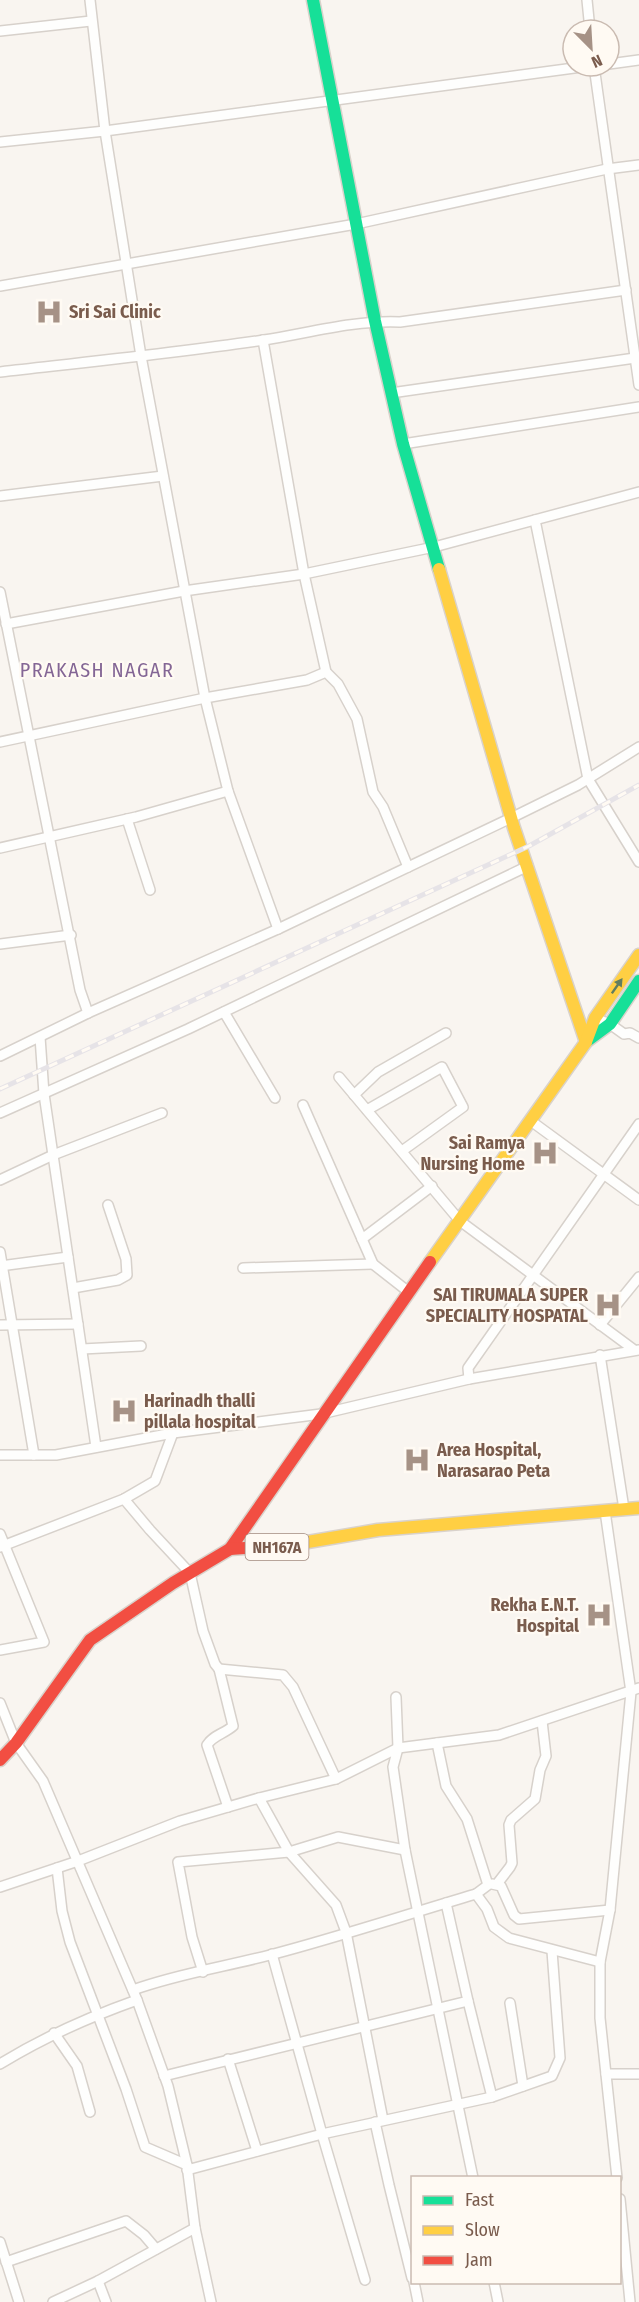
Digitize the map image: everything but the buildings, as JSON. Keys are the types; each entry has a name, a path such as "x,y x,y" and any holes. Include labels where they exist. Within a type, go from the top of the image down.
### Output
{"main road":[{"path":"313,0 375,321 403,444 511,818 586,1042"},
{"path":"230,1549 321,1414 410,1293 586,1042 596,1018 639,955"},
{"path":"586,1042 610,1024 639,981"},
{"name":"NH167A","path":"0,1760 16,1743 90,1640 189,1573 230,1549 279,1547 378,1530 639,1508"}],"street":[{"path":"90,0 105,131 141,356 205,698 228,791 278,929"},
{"path":"587,0 589,18"},
{"path":"0,31 91,21"},
{"path":"621,62 639,60"},
{"path":"0,142 105,131 561,70"},
{"path":"596,78 639,385"},
{"path":"0,286 356,224 607,169 639,165"},
{"path":"0,372 263,340 375,321 400,322 626,291"},
{"path":"263,340 304,574 326,672 338,684 357,719 373,792 383,807 408,867"},
{"path":"392,393 635,358"},
{"path":"403,444 639,407"},
{"path":"0,496 163,476"},
{"path":"6,624 184,591 304,574 434,547 639,492"},
{"path":"535,520 588,779 639,862"},
{"path":"0,592 80,990 88,1013"},
{"path":"0,742 205,698 307,680 326,672"},
{"path":"0,1056 88,1013 278,929 511,818 588,779 639,747"},
{"path":"0,848 127,819 228,791"},
{"path":"127,819 150,890"},
{"path":"0,1113 224,1012 528,866"},
{"path":"0,944 70,935"},
{"path":"224,1012 275,1098"},
{"path":"596,1018 624,1034 630,1033 639,1038"},
{"path":"354,1095 378,1072 446,1033"},
{"path":"40,1037 44,1094 96,1447"},
{"path":"367,1110 442,1066 463,1107 402,1151"},
{"path":"339,1077 460,1221 636,1350"},
{"path":"303,1105 374,1264 410,1293"},
{"path":"0,1180 53,1155 162,1113"},
{"path":"531,1120 639,1200"},
{"path":"469,1379 468,1368 639,1124"},
{"path":"362,1239 432,1186"},
{"path":"73,1288 118,1280 127,1275 126,1259 108,1205"},
{"path":"0,1252 34,1455"},
{"path":"1,1266 68,1257"},
{"path":"243,1268 374,1264"},
{"path":"600,1325 639,1277"},
{"path":"0,1325 78,1324"},
{"path":"636,1350 639,1341"},
{"path":"82,1349 141,1346"},
{"path":"0,1455 56,1455 173,1433 321,1414 469,1379 636,1350"},
{"path":"600,1355 624,1509"},
{"path":"2,1546 124,1498 155,1481 173,1433"},
{"path":"124,1498 189,1573 203,1631 219,1669 233,1726 226,1732 211,1738 207,1745 228,1807"},
{"path":"605,1511 635,1690 610,1910 600,1962 600,2018 617,2176"},
{"path":"0,1534 2,1546 44,1642 0,1650"},
{"path":"219,1669 283,1675 293,1687 336,1779"},
{"path":"0,1887 78,1861 180,1821 336,1779 398,1748 499,1735 635,1690"},
{"path":"396,1698 398,1748 393,1767 405,1850 436,2009 473,2176"},
{"path":"0,1703 16,1743 43,1781 137,2000 164,2076 187,2167 195,2228 211,2302"},
{"path":"132,1990 159,1980 203,1972 272,1954 446,1903 476,1894 492,1884 510,1868 512,1863 509,1825 511,1820 535,1799 540,1770 546,1756 542,1721"},
{"path":"437,1743 446,1786 467,1819 492,1884"},
{"path":"259,1798 289,1852 336,1905 346,1932 364,2026 388,2185 411,2274"},
{"path":"203,1972 192,1937 178,1862 289,1852 338,1837 405,1850"},
{"path":"57,1868 62,1911 70,1942 126,2089 145,2146 187,2167 322,2134 492,2097 552,2076 560,2058 552,1951"},
{"path":"492,1884 501,1886 514,1915 519,1919 610,1910"},
{"path":"476,1894 488,1909 494,1927 509,1938 600,1962"},
{"path":"446,1903 492,2097"},
{"path":"272,1954 365,2280"},
{"path":"0,2064 54,2033 137,2000"},
{"path":"164,2076 468,2001"},
{"path":"510,2003 523,2086"},
{"path":"54,2033 76,2066 90,2112"},
{"path":"228,2059 257,2151"},
{"path":"606,2074 639,2074"},
{"path":"6,2262 126,2221 144,2235 156,2249"},
{"path":"621,2225 622,2251 630,2302"},
{"path":"53,2302 99,2281 195,2228"},
{"path":"0,2242 19,2302"},
{"path":"99,2281 106,2302"},
{"path":"414,2284 418,2302"},
{"path":"494,2284 498,2302"}],"railway":[{"path":"0,1089 529,846 639,785"}],"traffic: fast":[{"path":"313,0 375,321 403,444 439,569"},
{"path":"587,1041 610,1024 639,981"}],"traffic: slow":[{"path":"439,569 514,828 586,1042"},
{"path":"430,1262 586,1042 595,1018 639,955"},
{"path":"290,1545 378,1530 639,1508"}],"traffic: jam":[{"path":"230,1549 430,1262"},
{"path":"0,1760 16,1743 90,1640 173,1583 230,1549 290,1545"}],"place":[{"name":"Sri Sai Clinic","path":"49,312"},
{"name":"Sai Ramya Nursing Home","path":"545,1153"},
{"name":"SAI TIRUMALA SUPER SPECIALITY HOSPATAL","path":"608,1305"},
{"name":"Harinadh thalli pillala hospital","path":"124,1411"},
{"name":"Area Hospital, Narasarao Peta","path":"417,1460"},
{"name":"Rekha E.N.T. Hospital","path":"599,1615"}],"district":[{"name":"PRAKASH NAGAR","path":"97,670"}]}
